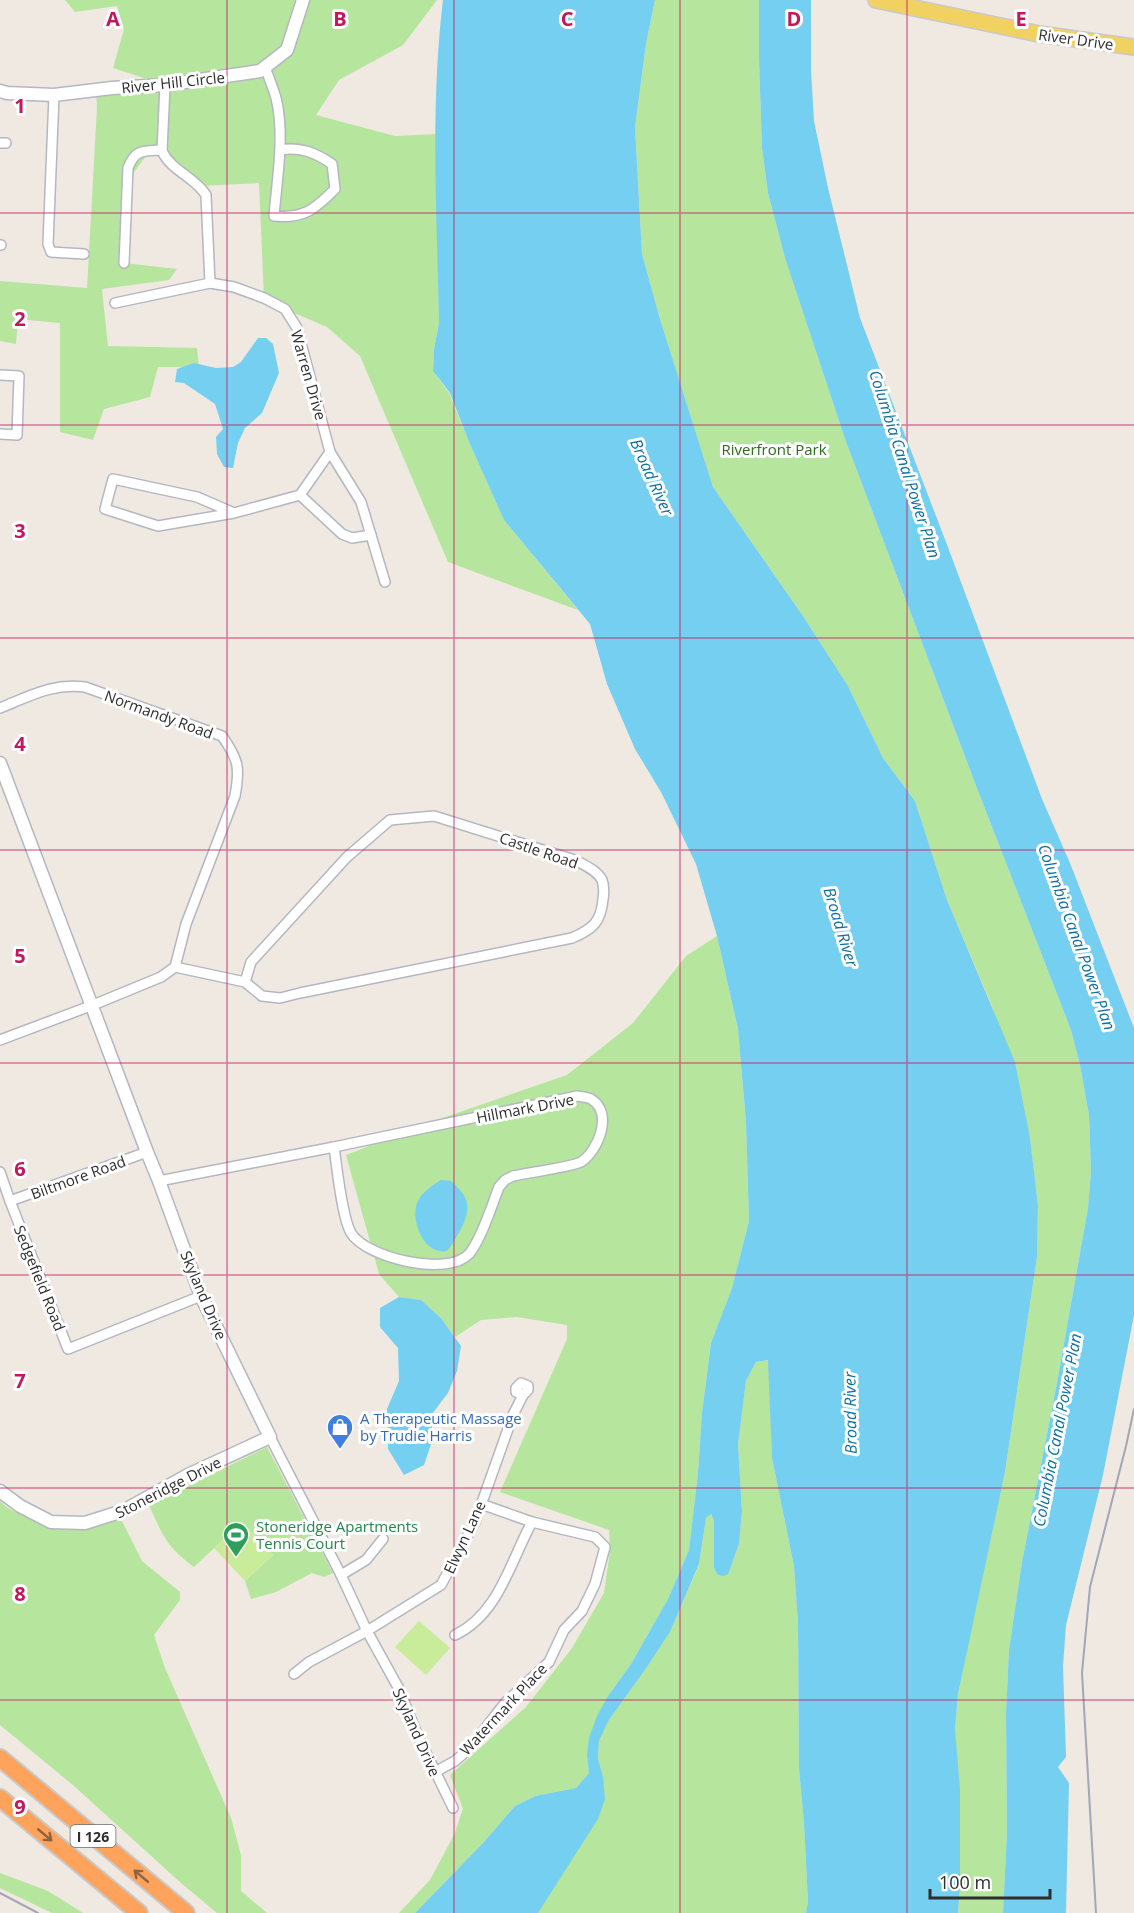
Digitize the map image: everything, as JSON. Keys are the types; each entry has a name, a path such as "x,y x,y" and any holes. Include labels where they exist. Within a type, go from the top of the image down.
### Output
{"highway":[{"name":"I 126","path":"0,1758 186,1913"},
{"name":"I 126","path":"0,1798 139,1913"}],"main road":[{"name":"River Drive","path":"876,0 1039,34 1129,46"}],"street":[{"name":"River Hill Circle","path":"0,91 54,95 165,85 260,71 287,50 303,0"},
{"path":"265,67 277,100 280,150 274,216 290,217 315,208 335,189 332,165 316,154 292,148 280,150"},
{"path":"165,85 162,150 167,161 200,186 206,195 210,283"},
{"path":"54,95 48,244 51,252 84,254"},
{"path":"124,264 128,168 132,157 139,153 162,150"},
{"name":"Warren Drive","path":"115,303 210,283 234,287 285,309 297,328 330,452 361,502 385,582"},
{"path":"0,375 19,376 17,435 0,434"},
{"path":"234,513 197,497 113,478 105,509 158,526 234,513 300,495 330,452"},
{"path":"300,495 342,534 352,538 371,535"},
{"name":"Normandy Road","path":"0,708 54,687 68,685 85,687 222,736 234,754 239,774 235,796 186,924 175,967"},
{"name":"Skyland Drive","path":"0,763 4,786 93,1005 201,1296 367,1631 399,1689 417,1734 453,1808"},
{"name":"Castle Road","path":"175,967 245,982 262,996 280,998 573,938 587,932 596,924 602,909 604,894 601,879 592,870 575,860 434,816 390,820 347,857 250,962 245,982"},
{"path":"0,1040 161,977 175,967"},
{"name":"Hillmark Drive","path":"159,1181 577,1096 590,1098 598,1106 603,1121 592,1151 579,1163 513,1176 505,1180 499,1187 472,1251 457,1263 411,1262 383,1256 364,1245 352,1234 346,1218 334,1147"},
{"name":"Biltmore Road","path":"10,1201 147,1152"},
{"name":"Sedgefield Road","path":"0,1172 68,1349 201,1296"},
{"name":"Elwyn Lane","path":"294,1674 309,1662 367,1631 441,1585 475,1522 513,1415 523,1395"},
{"name":"Stoneridge Drive","path":"0,1491 20,1506 51,1522 85,1523 123,1511 188,1475 270,1437"},
{"name":"Watermark Place","path":"435,1772 455,1761 470,1748 506,1704 549,1662 564,1630 582,1611 595,1584 602,1562 604,1547 595,1537 532,1522 481,1504"},
{"path":"455,1635 469,1629 489,1608 532,1522"},
{"path":"341,1575 366,1560 384,1539"}],"green space":[{"path":"65,0 437,0 403,45 339,80 316,115 395,136 436,134 439,323 433,371 449,393 504,520 578,610 448,562 360,356 327,327 264,298 259,183 200,186 162,151 150,151 128,180 124,263 177,269 169,280 102,289 108,346 197,348 199,367 158,367 150,397 104,409 93,440 60,432 60,323 18,319 16,344 0,341 0,281 87,288 96,90 163,84 113,68 124,29 117,6 75,12"},
{"name":"Riverfront Park","path":"655,0 759,0 762,148 768,193 785,258 845,439 1071,1030 1080,1065 1089,1115 1091,1171 1088,1208 1022,1562 1009,1650 1006,1713 1007,1832 1003,1913 958,1913 960,1887 955,1729 958,1694 965,1657 1005,1472 1037,1257 1038,1205 1030,1138 992,1006 947,900 915,801 883,758 848,686 803,616 713,487 642,254 635,127 646,44"},
{"path":"717,936 738,1029 746,1122 749,1221 732,1288 711,1343 689,1550 668,1599 631,1664 608,1696 587,1756 589,1773 576,1788 535,1796 515,1806 483,1843 415,1913 399,1913 430,1880 454,1835 463,1809 450,1775 526,1707 572,1648 604,1593 610,1551 609,1530 500,1492 567,1339 567,1325 517,1317 481,1320 455,1337 441,1318 421,1300 399,1297 379,1274 346,1155 428,1123 567,1075 633,1023 686,956"},
{"path":"769,1360 772,1458 794,1566 798,1624 799,1769 808,1902 806,1913 538,1913 603,1777 598,1758 599,1741 609,1720 670,1632 699,1565 706,1517 711,1514 714,1520 714,1568 717,1574 729,1572 739,1544 742,1511 738,1445 746,1381 756,1362"},
{"path":"267,1447 333,1573 324,1577 312,1573 276,1592 251,1599 245,1581 273,1555 242,1522 194,1567 166,1540 149,1505"},
{"path":"0,1501 17,1513 65,1527 84,1528 121,1519 142,1561 180,1592 180,1600 154,1635 165,1668 231,1818 241,1855 241,1891 267,1913 217,1913 74,1786 0,1725"},
{"path":"243,1522 273,1555 245,1581 214,1548"},
{"path":"419,1621 450,1648 426,1675 395,1647"},
{"path":"0,1873 48,1891 83,1913 52,1913 0,1888"}],"water":[{"name":"Broad River","path":"443,0 655,0 646,44 635,127 642,254 713,487 803,616 848,686 883,758 915,801 947,900 1015,1062 1030,1138 1038,1205 1037,1257 1005,1472 958,1694 955,1729 960,1789 958,1913 806,1913 808,1902 799,1769 798,1624 794,1566 772,1458 768,1360 756,1362 746,1381 738,1445 742,1511 739,1544 729,1572 722,1576 717,1574 714,1568 714,1520 711,1514 706,1518 699,1564 670,1632 609,1720 599,1741 598,1758 605,1799 598,1819 538,1913 415,1913 483,1843 515,1806 535,1796 576,1788 589,1773 587,1756 589,1738 597,1716 631,1664 668,1599 689,1550 711,1343 732,1288 749,1221 746,1122 738,1029 717,936 696,864 661,792 635,749 607,684 590,624 504,520 450,393 433,371 439,323 435,121"},
{"name":"Columbia Canal Power Plan","path":"759,0 811,0 814,121 860,318 1042,799 1070,863 1134,1028 1134,1315 1103,1475 1066,1625 1063,1666 1066,1757 1058,1767 1069,1783 1066,1913 1003,1913 1007,1832 1006,1713 1009,1650 1022,1562 1088,1208 1091,1171 1089,1115 1071,1030 845,439 785,258 768,193 762,148"},
{"path":"258,338 266,338 273,344 279,373 262,413 245,428 238,443 233,468 224,467 217,454 216,437 223,429 215,404 184,383 175,382 177,369 194,363 216,368 233,367 241,362"},
{"path":"441,1180 451,1181 457,1186 467,1202 465,1220 447,1251 438,1251 425,1241 415,1215 421,1196"},
{"path":"399,1297 421,1300 441,1318 461,1346 457,1371 448,1393 432,1414 432,1441 424,1465 404,1475 388,1449 387,1409 399,1381 398,1348 380,1327 380,1308"}],"railway":[{"path":"1096,1913 1082,1673 1090,1587 1134,1409"},
{"path":"0,1893 38,1913"}],"place":[{"name":"A Therapeutic Massage by Trudie Harris","path":"340,1450"},
{"name":"Stoneridge Apartments Tennis Court","path":"236,1558"}]}
